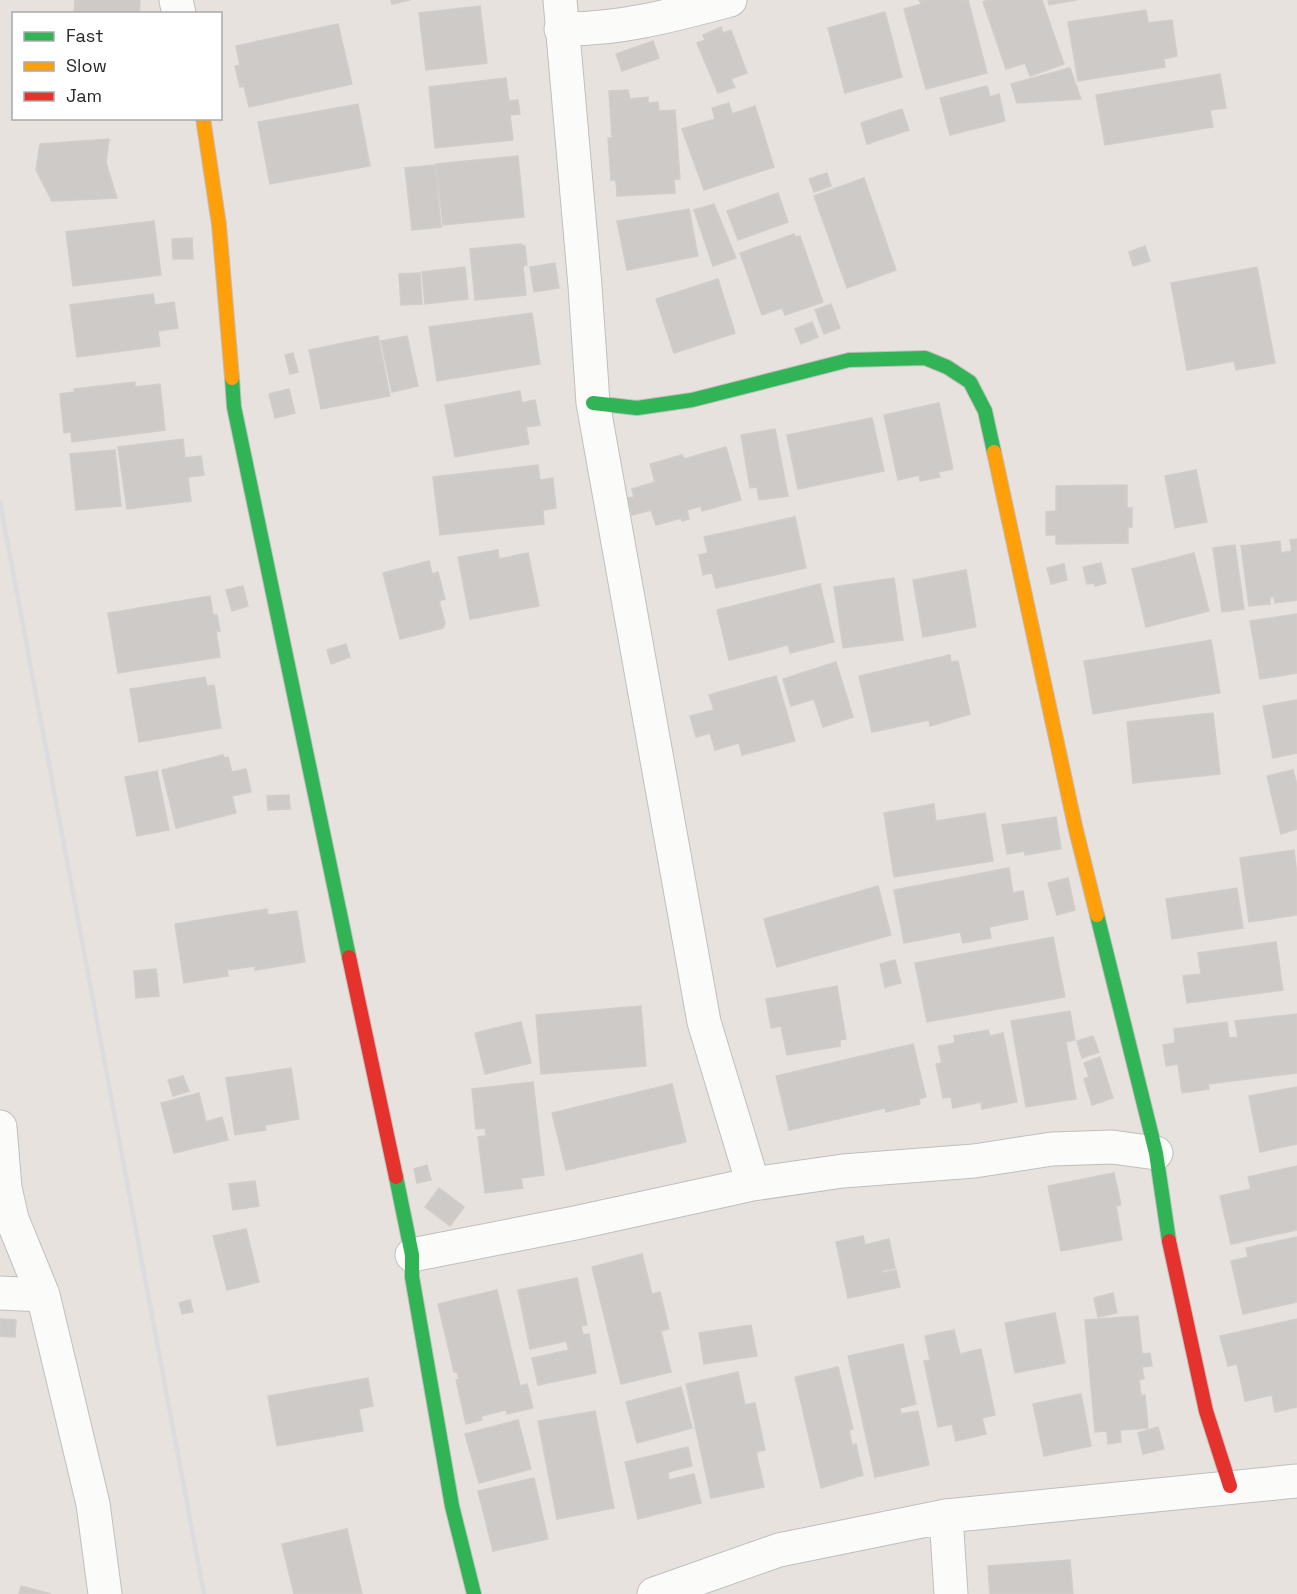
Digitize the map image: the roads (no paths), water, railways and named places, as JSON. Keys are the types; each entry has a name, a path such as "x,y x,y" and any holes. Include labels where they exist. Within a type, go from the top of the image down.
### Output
{"street":[{"path":"730,0 672,16 594,30 561,15 585,286 592,403 704,1022 753,1184"},
{"path":"203,120 219,225 234,407 412,1255 412,1277 452,1506 474,1594"},
{"path":"592,403 637,408 692,400 849,360 925,358 947,367 970,382 986,411 1076,826 1156,1153 1170,1245 1206,1412 1230,1486"},
{"path":"0,1127 5,1188 12,1219 43,1295 93,1504 105,1594"},
{"path":"412,1255 753,1184 843,1171 974,1161 1052,1149 1112,1147 1156,1153"},
{"path":"0,1293 43,1295"},
{"path":"654,1594 779,1550 946,1516 1297,1481"},
{"path":"946,1516 951,1594"}],"railway":[{"path":"0,502 204,1594"}]}
